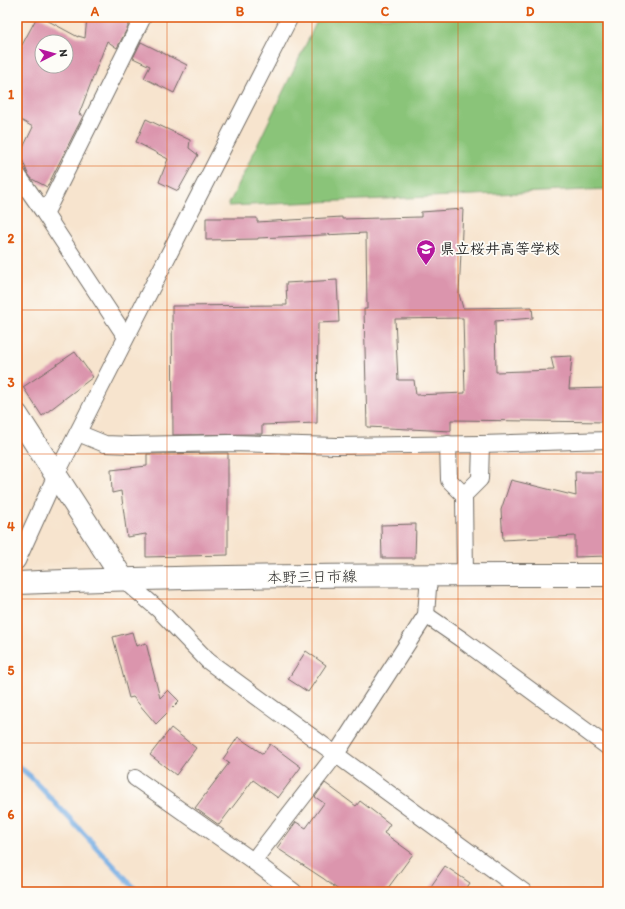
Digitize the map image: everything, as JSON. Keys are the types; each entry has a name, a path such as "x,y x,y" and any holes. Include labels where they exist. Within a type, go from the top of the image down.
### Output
{"main road":[{"path":"17,415 123,579"},
{"name":"本野三日市線","path":"17,583 123,579 429,575 608,575"}],"street":[{"path":"45,214 143,17"},
{"path":"17,561 56,475 290,17"},
{"path":"17,174 126,337"},
{"path":"78,433 105,444 131,445 230,443 337,446 608,440"},
{"path":"448,444 449,480 464,495 465,575"},
{"path":"464,495 480,479 481,444"},
{"path":"253,861 336,754 426,615 429,575"},
{"path":"123,579 159,610 208,661 336,754 503,886 524,892"},
{"path":"426,615 608,747"},
{"path":"135,778 253,861 294,892"}],"green space":[{"path":"319,17 608,17 608,189 228,206"}],"building":[{"path":"37,17 41,17 72,34 34,34 34,74 74,74 74,35 85,38 87,17 127,17 128,27 117,48 107,41 79,114 83,116 47,187 32,179 28,174 20,154 33,127 17,118 17,42 22,45"},
{"path":"141,42 187,65 174,93 144,78 150,66 133,58"},
{"path":"146,119 190,140 189,148 198,155 178,191 159,182 168,159 136,142"},
{"path":"463,209 459,294 463,308 532,307 533,318 495,321 496,372 554,370 551,357 572,356 569,389 608,388 608,422 451,420 451,431 367,427 364,309 367,309 366,233 258,239 206,240 206,218 257,218 257,222 342,217 342,219 421,217 421,212","holes":["463,318 465,393 416,395 414,380 398,380 395,319"]},
{"path":"337,280 339,322 318,323 317,423 262,425 262,434 173,435 172,306 287,305 286,283"},
{"path":"75,352 93,377 42,416 23,387"},
{"path":"228,453 228,555 146,557 146,534 127,537 121,491 112,493 111,470 147,466 147,454"},
{"path":"575,472 608,472 608,556 575,557 575,536 503,540 501,510 511,480 576,496"},
{"path":"416,524 415,558 382,558 381,525"},
{"path":"132,632 136,646 146,643 160,698 168,690 179,701 156,724 133,697 129,698 113,637"},
{"path":"306,651 326,665 308,692 288,679"},
{"path":"171,728 196,748 176,775 150,755"},
{"path":"238,737 263,754 270,744 301,767 278,798 253,780 219,825 195,808 229,763 223,759"},
{"path":"325,783 356,806 360,801 390,824 384,833 413,854 385,892 341,892 277,848 296,822 306,828 324,803 315,797"},
{"path":"445,866 470,883 464,892 427,892"}],"waterway":[{"path":"17,765 30,776 138,892"}],"place":[{"name":"県立桜井高等学校","path":"426,266"}]}
